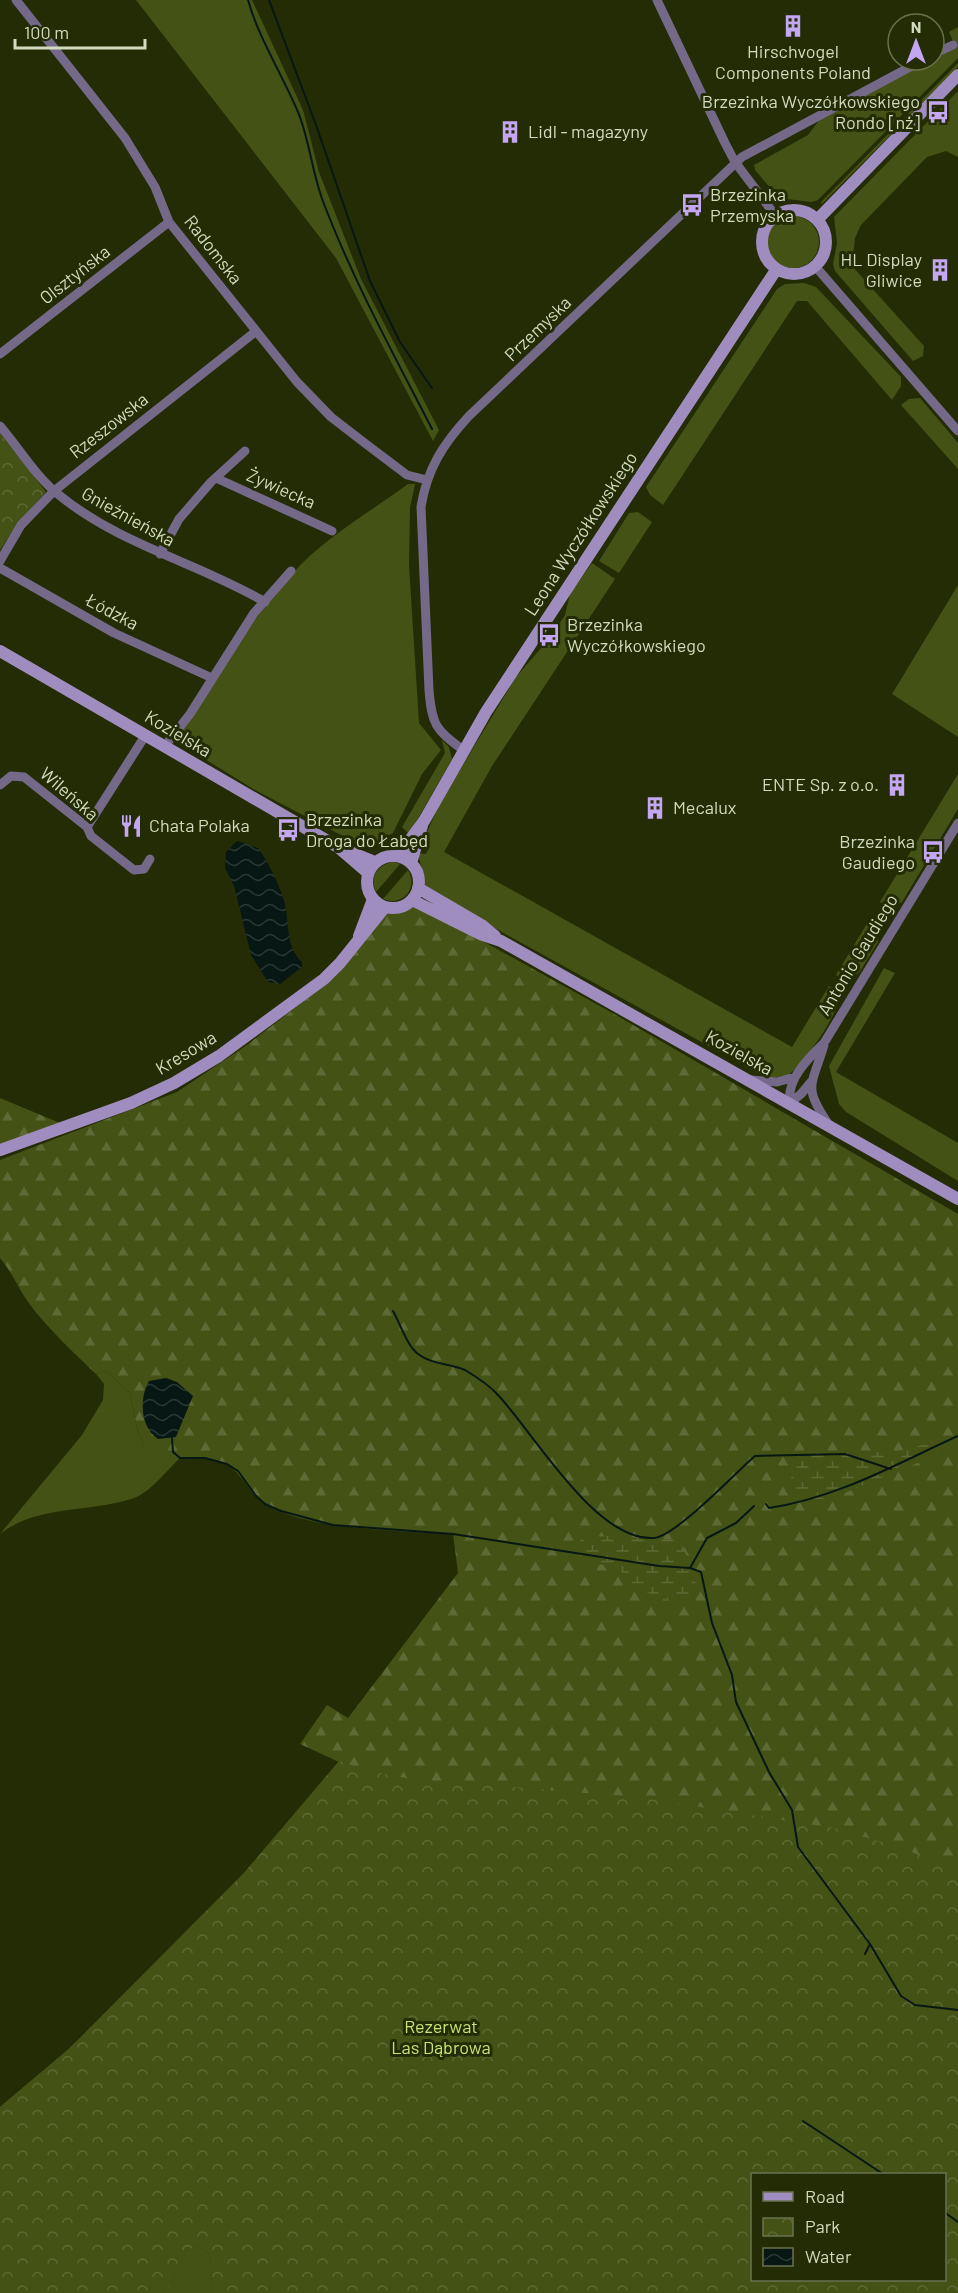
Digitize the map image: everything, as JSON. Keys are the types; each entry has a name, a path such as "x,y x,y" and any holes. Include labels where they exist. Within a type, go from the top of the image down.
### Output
{"street":[{"name":"Radomska","path":"16,0 125,138 155,188 169,222 297,382 331,417 407,475 427,480"},
{"path":"657,0 735,162 775,215"},
{"path":"946,48 953,45"},
{"name":"Przemyska","path":"463,750 438,730 431,716 420,531 421,507 427,480 441,449 470,416 735,162 807,120 900,72"},
{"path":"817,220 958,75"},
{"path":"796,210 810,213 817,220 824,231 826,245 822,259 804,273 793,274 776,270 764,256 762,242 764,230 775,215 796,210"},
{"name":"Olsztyńska","path":"0,354 169,222"},
{"path":"815,266 958,431"},
{"name":"Leona Wyczółkowskiego","path":"398,856 424,821 463,750 776,270"},
{"name":"Rzeszowska","path":"0,561 21,525 54,491 255,332"},
{"name":"Gnieźnieńska","path":"0,426 54,491 101,522 160,554 266,602"},
{"name":"Żywiecka","path":"160,554 179,519 216,478 245,451"},
{"name":"Żywiecka","path":"216,478 332,531"},
{"name":"Łódzka","path":"0,568 114,633 212,678"},
{"path":"164,747 254,613 291,571"},
{"name":"Kozielska","path":"0,651 338,848 375,862"},
{"path":"87,827 145,736"},
{"name":"Wileńska","path":"0,785 11,776 20,775 87,827 91,836 134,870 144,869 150,859"},
{"name":"Leona Wyczółkowskiego","path":"411,863 424,821"},
{"name":"Antonio Gaudiego","path":"824,1043 811,1082 798,1098 790,1103 789,1090 795,1077 824,1043 958,823"},
{"name":"Kozielska","path":"338,848 368,873"},
{"path":"386,856 398,856 411,863 417,873 415,894 401,906 385,907 373,899 367,887 368,873 375,862 386,856"},
{"name":"Kozielska","path":"415,894 480,934 501,941 958,1199"},
{"name":"Kresowa","path":"359,937 373,899"},
{"name":"Kresowa","path":"0,1150 130,1103 201,1068 324,979 340,963 385,907"},
{"path":"750,1080 777,1082 795,1077"},
{"path":"811,1082 814,1102 829,1125"}],"green space":[{"path":"136,0 252,0 303,110 319,172 361,279 439,430 433,441 336,258"},
{"path":"958,27 958,58 946,70 946,53 956,48 949,32"},
{"path":"958,63 958,67 822,204 821,202"},
{"path":"910,72 944,72 818,200 811,202 779,198 755,170 754,165 808,135 821,118"},
{"path":"958,91 958,157 946,151 927,157 861,225 855,238 852,266 924,346 923,356 913,361 835,271 833,264 837,243 834,217"},
{"path":"793,216 807,220 815,228 819,242 815,256 807,264 793,268 779,264 771,256 767,242 771,228 779,220"},
{"path":"804,283 816,287 901,377 901,386 892,400 807,301 797,301 663,505 650,495 646,487 777,289 785,284"},
{"path":"920,398 958,443 958,469 901,405 909,399"},
{"path":"0,433 46,492 18,523 0,550"},
{"path":"408,484 415,484 410,508 409,565 419,723 441,750 422,774 393,833 364,847 255,790 174,740 245,633 293,573 333,537"},
{"path":"638,512 652,522 619,573 599,561 629,513"},
{"path":"592,563 615,579 492,766 444,852 792,1047 829,986 838,1001 832,1018 809,1052 788,1075 765,1077 431,893 425,885 418,853 426,854 428,850 422,843 441,801 516,677 549,639 565,615 570,594"},
{"path":"958,585 958,737 892,694"},
{"path":"442,740 449,747 452,759 409,834 402,827 445,753"},
{"path":"958,774 958,809 902,902 889,907 880,902"},
{"path":"393,862 400,864 376,892 373,881 376,872"},
{"path":"408,870 411,883 407,894 396,900 383,899"},
{"path":"413,907 425,909 616,1015 958,1214 958,2293 213,2293 210,2254 198,2246 186,2251 171,2285 163,2293 0,2293 0,2107 70,2048 244,1873 339,1762 300,1744 327,1705 348,1718 458,1573 453,1534 356,1528 283,1513 259,1499 236,1472 223,1463 206,1459 175,1457 144,1445 138,1433 130,1393 106,1371 96,1374 60,1340 28,1302 0,1258 0,1160 177,1092 247,1045 321,988 386,914"},
{"path":"868,922 878,928 878,942 859,973 846,980 836,975"},
{"path":"884,968 895,973 836,1072 958,1143 958,1181 846,1112 839,1104 829,1066"},
{"path":"0,1098 60,1123 0,1145"},
{"path":"106,1371 130,1393 138,1433 144,1445 180,1458 153,1486 134,1498 100,1506 48,1513 15,1524 0,1534 82,1435 103,1400 104,1384 96,1374"},
{"path":"956,1437 925,1460 830,1499 811,1499 788,1492 794,1465 807,1453 894,1452"},
{"path":"610,1536 678,1540 693,1574 697,1588 695,1598 689,1604 672,1602 638,1589 618,1568 598,1564 575,1552 582,1537"},
{"name":"Rezerwat Las Dąbrowa","path":"339,1761 369,1771 411,1779 635,1797 834,1828 905,1849 958,1873 958,2293 213,2293 210,2254 198,2246 186,2251 171,2285 163,2293 0,2293 0,2107 70,2048 244,1873"},
{"path":"198,2246 210,2254 213,2293 163,2293 171,2285 186,2251"}],"water":[{"path":"237,841 258,848 274,875 285,904 291,943 302,962 302,967 280,984 268,982 251,955 234,886 225,868 226,852"},
{"path":"166,1378 177,1382 193,1396 176,1437 158,1439 152,1434 145,1420 144,1396 149,1381"}],"waterway":[{"path":"248,0 258,29 298,112 320,193 348,262 432,429"},
{"path":"269,0 316,125 370,281 400,342 432,388"},
{"path":"393,1311 407,1340 418,1354 423,1358 465,1370 491,1388 589,1505 610,1523 632,1535 654,1538 664,1535 705,1503 755,1456 845,1454 891,1469"},
{"path":"766,1504 769,1508 794,1503 842,1488 958,1436"},
{"path":"172,1438 173,1452 180,1458 205,1458 227,1464 238,1471 256,1496 265,1504 281,1511 333,1525 453,1534 659,1566 690,1568 707,1538 736,1523 754,1506"},
{"path":"690,1568 701,1572 712,1623 732,1675 736,1702 769,1772 792,1810 798,1847 870,1944 901,1996 915,2005 958,2010"},
{"path":"865,1954 870,1944"},
{"path":"803,2121 881,2173"},
{"path":"946,2213 958,2222"}],"place":[{"name":"Hirschvogel Components Poland","path":"793,26"},
{"name":"Brzezinka Wyczółkowskiego Rondo [nż]","path":"938,112"},
{"name":"Lidl - magazyny","path":"510,132"},
{"name":"Brzezinka Przemyska","path":"692,205"},
{"name":"HL Display Gliwice","path":"940,270"},
{"name":"Brzezinka Wyczółkowskiego","path":"549,635"},
{"name":"ENTE Sp. z o.o.","path":"897,785"},
{"name":"Mecalux","path":"655,808"},
{"name":"Chata Polaka","path":"131,826"},
{"name":"Brzezinka Droga do Łabęd","path":"288,830"},
{"name":"Brzezinka Gaudiego","path":"933,852"}]}
